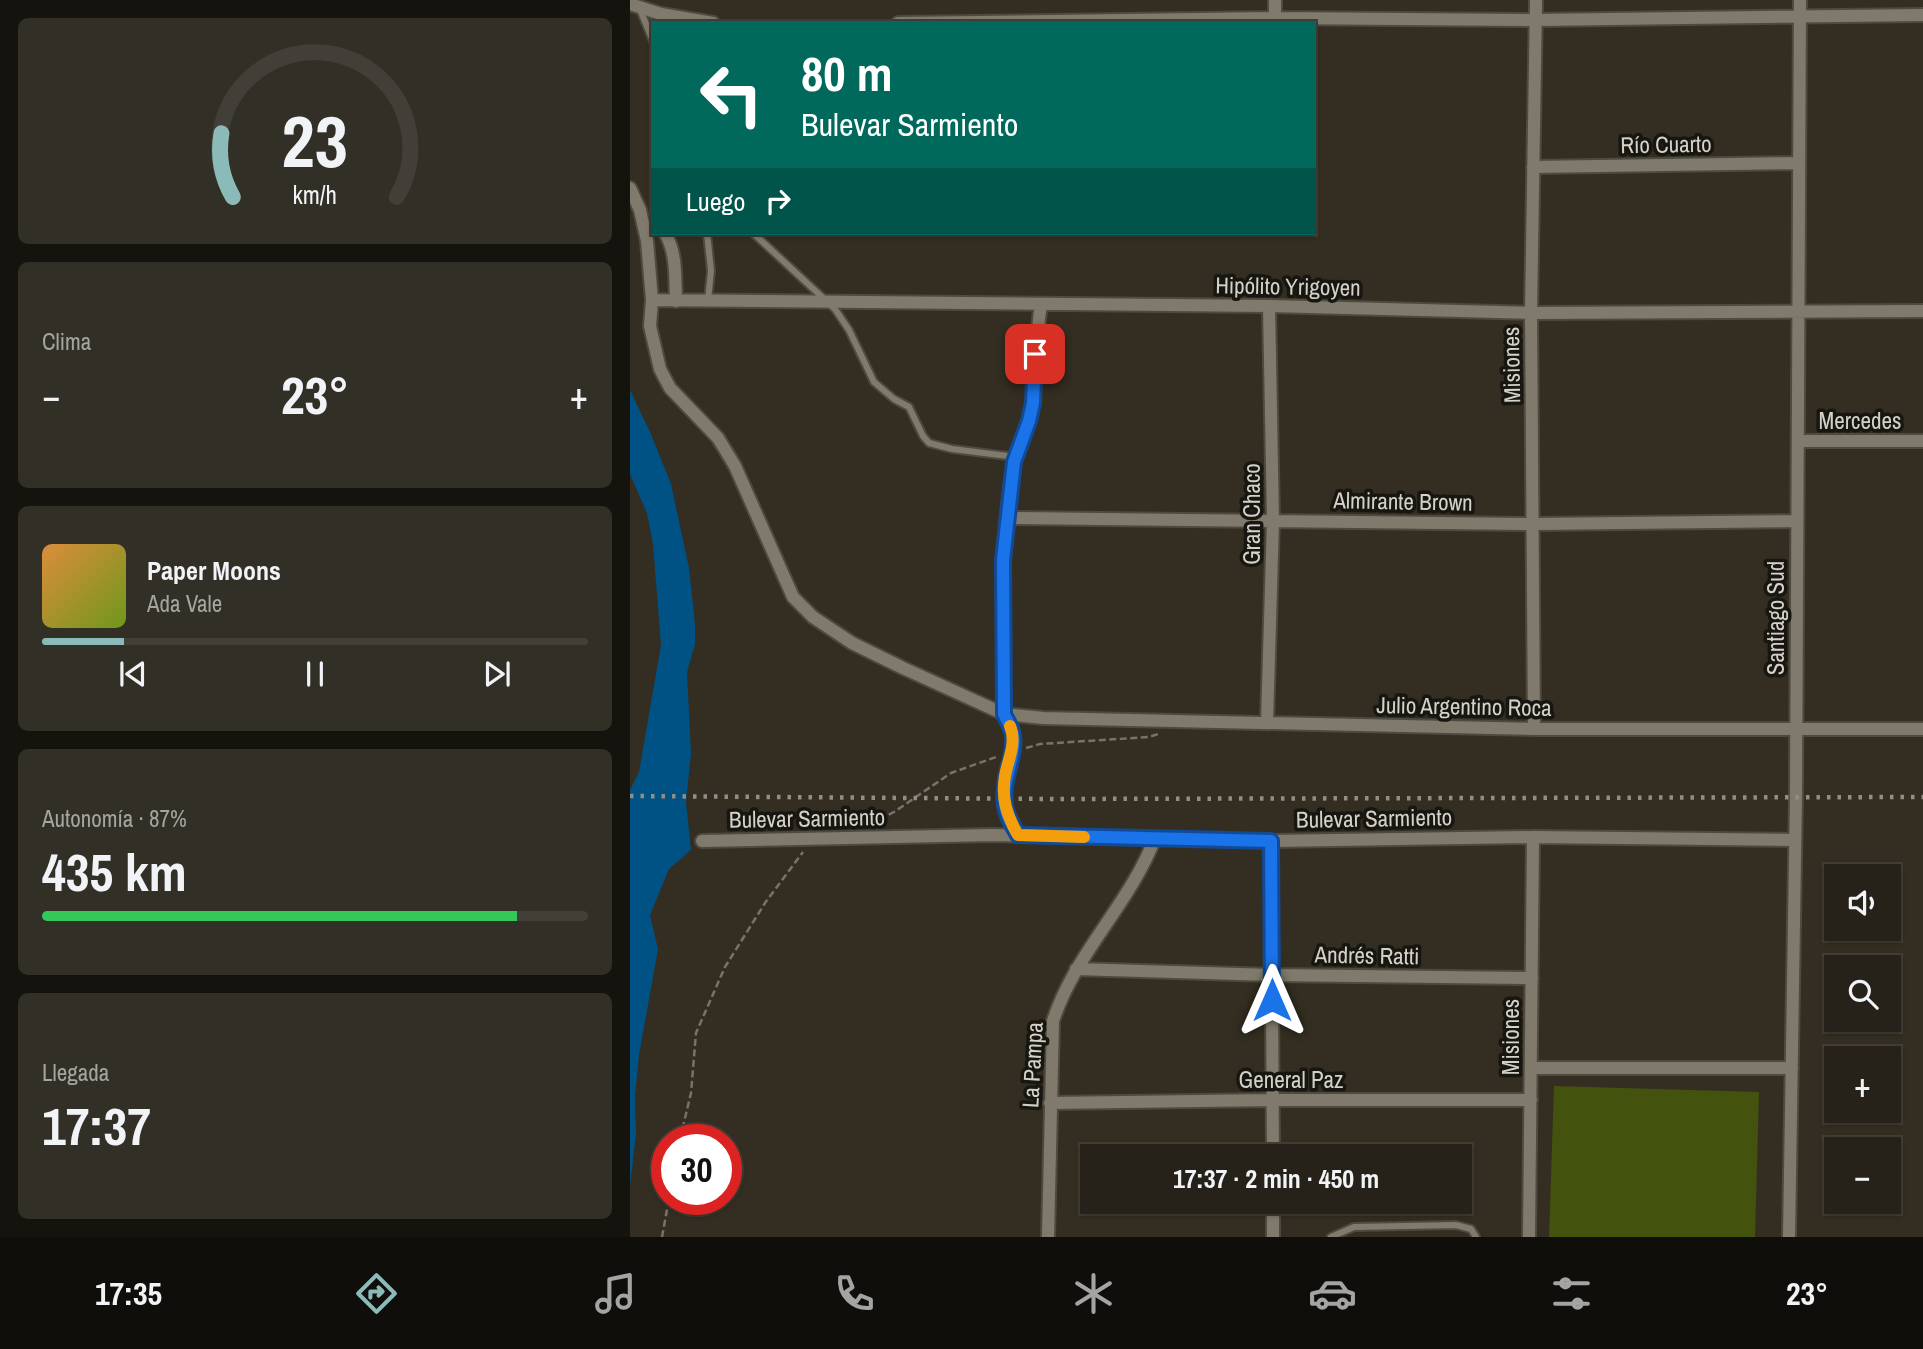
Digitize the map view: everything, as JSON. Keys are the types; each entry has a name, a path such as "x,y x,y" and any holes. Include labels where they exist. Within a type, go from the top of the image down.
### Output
{"street":[{"path":"1275,0 1275,18"},
{"name":"Misiones","path":"1534,729 1531,313 1536,0"},
{"name":"Santiago Sud","path":"1788,1237 1795,840 1800,0"},
{"path":"634,6 701,21"},
{"path":"1049,21 1275,18 1535,20 1923,15"},
{"name":"Río Cuarto","path":"1533,167 1799,163"},
{"path":"630,188 640,210 651,219"},
{"name":"Julio Argentino Roca","path":"640,210 647,241 652,300 650,326 660,369 670,388 718,438 736,466 793,597 813,617 852,643 1004,714 1043,718 1534,729 1923,729"},
{"path":"666,235 674,255 676,301"},
{"name":"Hipólito Yrigoyen","path":"652,300 1269,306 1531,313 1923,311"},
{"path":"1018,835 1004,806 1005,777 1012,751 1013,733 1004,714 1003,560 1016,457 1033,403 1041,305"},
{"name":"Gran Chaco","path":"1267,722 1273,520 1269,306"},
{"name":"Mercedes","path":"1798,441 1923,441"},
{"name":"Almirante Brown","path":"1007,518 1534,524 1797,521"},
{"name":"Bulevar Sarmiento","path":"702,841 1018,835 1271,841 1533,837 1795,840"},
{"name":"Misiones","path":"1529,1237 1533,837"},
{"name":"La Pampa","path":"1048,1237 1053,1021 1076,969 1147,859 1155,838"},
{"path":"1271,841 1273,1144"},
{"name":"Andrés Ratti","path":"1076,969 1271,975 1532,978"},
{"path":"1531,1068 1791,1068"},
{"name":"General Paz","path":"1050,1102 1531,1100"},
{"path":"1273,1214 1273,1237"}],"lane":[{"path":"634,6 651,37"},
{"path":"707,235 711,271 708,301"},
{"path":"754,235 829,303 849,330 874,382 894,399 909,407 929,443 952,449 1016,457"},
{"path":"1331,1237 1354,1227 1456,1225 1471,1229 1476,1237"}],"path":[{"path":"861,828 894,812 951,773 1012,751 1040,744 1149,737 1160,733"},
{"path":"684,1124 691,1093 696,1033 725,967 765,903 804,850"},
{"path":"662,1237 665,1215"}],"green space":[{"path":"1554,1086 1759,1092 1755,1237 1549,1237"}],"water":[{"path":"630,390 671,484 689,568 695,644 687,672 691,753 686,802 691,850 669,869 650,915 658,949 639,1055 635,1096 636,1134 630,1185 630,790 639,772 661,645 653,544 647,513 630,474"}],"railway":[{"path":"630,796 1051,799 1923,797"}],"slow traffic":[{"path":"1010,726 1013,733 1012,751 1005,777 1004,806 1018,835 1084,837"}],"route":[{"path":"1035,354 1033,403 1014,462 1003,560 1004,714 1013,733 1012,751 1005,777 1004,806 1018,835 1271,841 1272,1000"}]}
